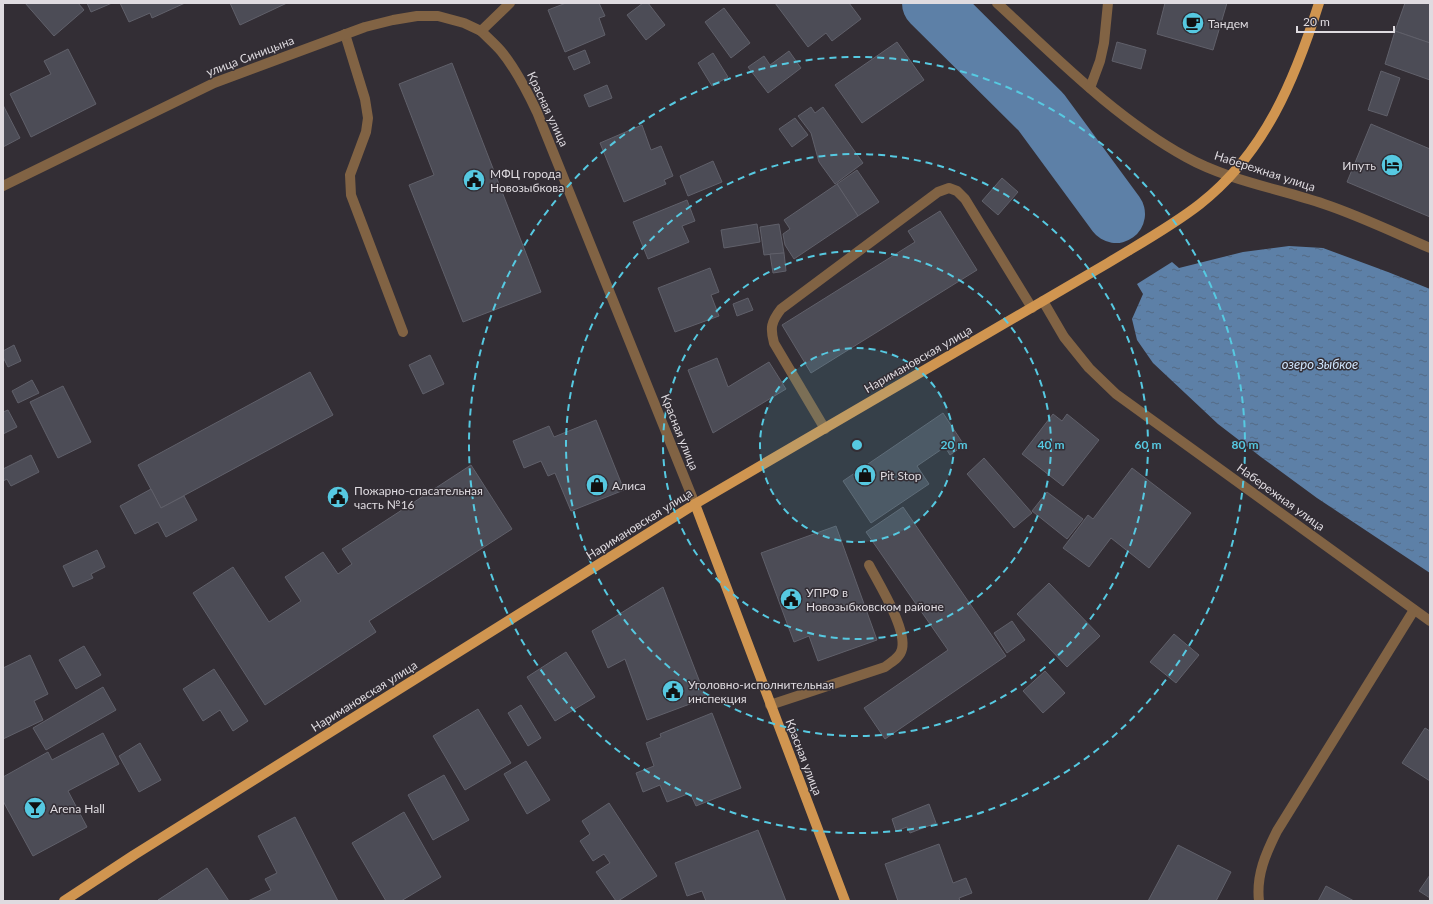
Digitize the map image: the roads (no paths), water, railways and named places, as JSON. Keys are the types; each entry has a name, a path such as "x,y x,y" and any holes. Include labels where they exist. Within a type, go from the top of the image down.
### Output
{"main road":[{"name":"Наримановская улица","path":"64,901 134,855 695,504 1108,263 1200,204 1231,176 1272,120 1290,83 1319,3"},
{"name":"Красная улица","path":"695,504 844,901"}],"street":[{"path":"481,31 510,3"},
{"name":"Набережная улица","path":"997,3 1113,108 1150,136 1188,158 1231,176 1325,204 1430,248"},
{"path":"1090,88 1100,61 1104,43 1108,3"},
{"name":"улица Синицына","path":"3,186 214,83 365,27 417,16 438,16 464,23 481,31"},
{"name":"Красная улица","path":"481,31 500,50 513,67 537,112 695,504"},
{"path":"345,34 365,99 368,118 366,132 350,175 351,195 403,332"},
{"path":"825,429 774,343 771,333 774,319 782,310 938,192 949,188 957,191 964,199 1032,308"},
{"name":"Набережная улица","path":"1043,301 1064,337 1089,368 1116,394 1430,621"},
{"path":"770,705 885,666 896,659 902,650 902,637 896,619 869,565"},
{"path":"1259,901 1259,876 1266,854 1277,831 1414,610"}],"water":[{"name":"озеро Зыбкое","path":"1289,246 1323,248 1430,289 1430,573 1317,498 1218,424 1153,363 1137,340 1132,319 1143,294 1137,284 1172,262 1179,268 1243,252"}],"waterway":[{"path":"931,3 1041,112 1116,214"}],"place":[{"name":"Тандем","path":"1193,23"},
{"name":"Ипуть","path":"1392,165"},
{"name":"МФЦ города Новозыбкова","path":"474,180"},
{"name":"Pit Stop","path":"865,475"},
{"name":"Алиса","path":"597,485"},
{"name":"Пожарно-спасательная часть №16","path":"338,497"},
{"name":"УПРФ в Новозыбковском районе","path":"791,599"},
{"name":"Уголовно-исполнительная инспекция","path":"673,691"},
{"name":"Arena Hall","path":"35,808"}]}
